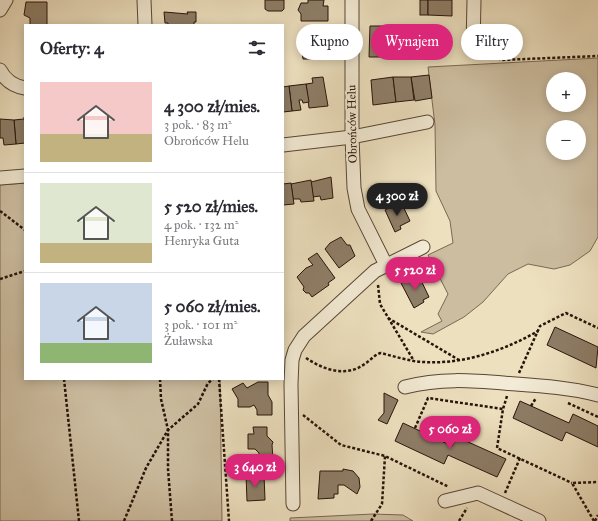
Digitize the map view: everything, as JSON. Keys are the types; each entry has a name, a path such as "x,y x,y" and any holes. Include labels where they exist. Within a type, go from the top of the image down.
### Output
{"street":[{"path":"0,10 6,0"},
{"path":"144,0 145,24"},
{"name":"Obrońców Helu","path":"352,0 352,137 354,188 358,210 382,267"},
{"path":"473,24 474,0"},
{"path":"0,70 7,80 16,87 24,88"},
{"path":"284,146 352,137 427,122"},
{"path":"0,178 24,176"},
{"path":"294,504 292,360 295,350 304,336 382,267 423,247"},
{"path":"404,387 427,381 459,380 580,390 598,395"},
{"path":"445,501 478,493 539,521"}],"path":[{"path":"523,59 598,56"},
{"path":"0,211 24,229"},
{"path":"382,267 380,304 414,361"},
{"path":"0,280 24,271"},
{"path":"598,328 566,313 540,326 503,408 497,448 572,483 598,482"},
{"path":"387,318 460,360"},
{"path":"295,350 317,365 337,372 355,369 365,364 377,354 381,353 414,361 460,360 516,344 538,331"},
{"path":"64,380 79,521"},
{"path":"160,380 161,399 168,430 168,469 172,521"},
{"path":"124,521 146,468 168,430 198,404 208,383 212,380"},
{"path":"219,380 229,521"},
{"path":"415,428 428,398 503,408"},
{"path":"292,406 341,445 385,456 449,487 461,498"},
{"path":"371,521 382,504 385,456"},
{"path":"503,496 520,458"},
{"path":"572,483 594,521 598,515"}],"shaded area":[{"path":"598,58 598,237 590,251 570,265 554,269 528,264 508,274 483,302 464,317 433,334 421,332 442,321 438,314 448,294 428,255 453,243 450,221 436,191 435,125 428,67"},
{"path":"24,183 24,380 220,380 222,521 0,521 0,185"},
{"path":"373,514 403,515 413,521 290,521 290,518"}],"building":[{"path":"265,0 284,0 284,9 282,11 268,11 265,9"},
{"path":"308,0 324,0 323,6 328,6 328,21 301,21 301,14 298,10 301,3 308,3"},
{"path":"420,0 428,0 428,15 420,15"},
{"path":"428,0 452,0 452,16 428,15"},
{"path":"26,2 47,2 47,24 30,24 30,18 24,15"},
{"path":"164,12 188,14 187,12 196,12 196,22 194,22 194,24 165,23"},
{"path":"370,26 371,26 371,57 369,57"},
{"path":"429,75 432,98 415,101 411,77"},
{"path":"323,77 328,106 309,108 306,84 313,83 312,78"},
{"path":"393,77 396,102 373,105 371,80"},
{"path":"393,77 411,77 414,100 396,102"},
{"path":"306,84 309,102 303,103 302,100 299,100 301,110 292,111 289,86"},
{"path":"289,86 292,111 284,112 284,87"},
{"path":"0,119 14,120 16,144 4,145 3,138 0,138"},
{"path":"24,119 24,143 16,144 14,120"},
{"path":"331,177 333,198 321,200 320,196 313,197 311,182"},
{"path":"311,180 314,201 301,202 300,199 293,199 291,184"},
{"path":"291,183 294,204 284,205 284,184"},
{"path":"402,204 410,221 400,226 401,229 395,232 385,210 395,205 396,207"},
{"path":"341,237 347,245 350,245 355,256 339,268 325,249 330,243"},
{"path":"317,253 335,278 328,283 329,285 312,297 309,293 306,293 303,290 304,287 297,277 306,268 313,265 308,259"},
{"path":"418,274 429,297 414,308 401,283"},
{"path":"555,327 598,347 596,368 547,345"},
{"path":"258,382 268,382 268,395 272,402 272,415 257,415 257,410 254,405 250,407 238,407 238,399 232,389 243,383 247,388"},
{"path":"384,393 398,400 387,424 378,420 384,413"},
{"path":"520,401 569,423 573,414 598,426 598,447 566,432 562,441 513,418"},
{"path":"403,423 452,446 457,437 506,459 497,477 448,455 444,464 395,441"},
{"path":"253,427 267,427 267,436 273,442 273,459 259,459 259,453 255,449 248,449 248,434 254,434"},
{"path":"343,469 353,471 359,478 360,487 357,494 344,485 338,485 338,494 334,494 334,498 318,499 320,471 343,471"},
{"path":"246,475 264,475 265,500 247,501"}]}
